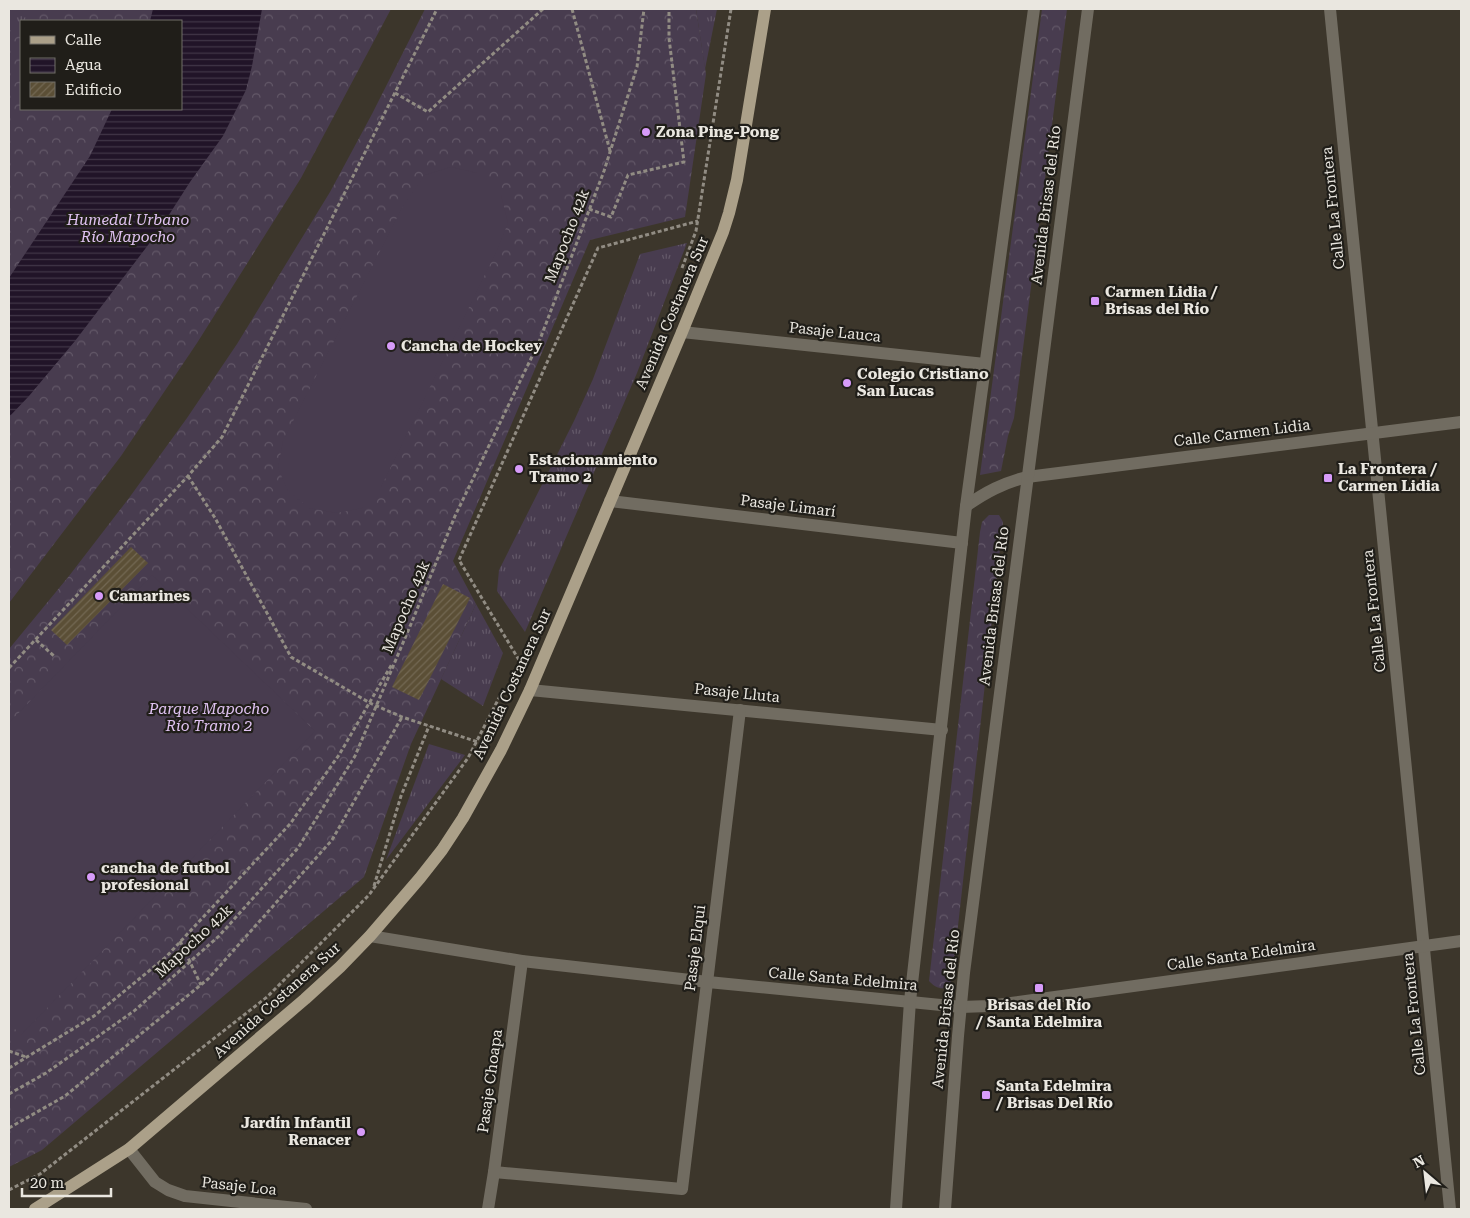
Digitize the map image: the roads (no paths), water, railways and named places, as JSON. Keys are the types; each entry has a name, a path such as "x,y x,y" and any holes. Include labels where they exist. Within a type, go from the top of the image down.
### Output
{"main road":[{"name":"Avenida Costanera Sur","path":"35,1209 129,1149 305,999 370,936 420,878 442,850 463,818 501,750 530,690 723,232 734,195 765,9"}],"street":[{"path":"896,1209 910,1001 966,506 1034,9"},
{"name":"Avenida Brisas del Río","path":"945,1209 961,1006 1088,9"},
{"name":"Calle La Frontera","path":"1330,9 1450,1209"},
{"name":"Pasaje Lauca","path":"682,332 985,364"},
{"name":"Calle Carmen Lidia","path":"966,506 984,493 1027,477 1461,422"},
{"name":"Pasaje Limarí","path":"610,501 962,543"},
{"name":"Pasaje Lluta","path":"530,690 942,730"},
{"name":"Pasaje Elqui","path":"494,1172 682,1189 740,710"},
{"name":"Calle Santa Edelmira","path":"370,936 522,961 708,982 961,1006 989,1006 1461,941"},
{"name":"Pasaje Choapa","path":"488,1207 522,961"},
{"name":"Pasaje Loa","path":"129,1149 155,1182 168,1190 185,1196 306,1209"}],"water":[{"path":"153,9 262,9 246,90 223,136 190,182 158,232 75,341 9,417 9,278 90,156 112,110 182,110 182,20 150,20"}],"place":[{"name":"Zona Ping-Pong","path":"646,132"},
{"name":"Carmen Lidia / Brisas del Río","path":"1095,301"},
{"name":"Cancha de Hockey","path":"391,346"},
{"name":"Colegio Cristiano San Lucas","path":"847,383"},
{"name":"Estacionamiento Tramo 2","path":"519,469"},
{"name":"La Frontera / Carmen Lidia","path":"1328,478"},
{"name":"Camarines","path":"99,596"},
{"name":"cancha de futbol profesional","path":"91,877"},
{"name":"Brisas del Río / Santa Edelmira","path":"1039,988"},
{"name":"Santa Edelmira / Brisas Del Río","path":"986,1095"},
{"name":"Jardín Infantil Renacer","path":"361,1132"}],"park label":[{"name":"Humedal Urbano Río Mapocho","path":"128,228"},
{"name":"Parque Mapocho Río Tramo 2","path":"209,718"}]}
